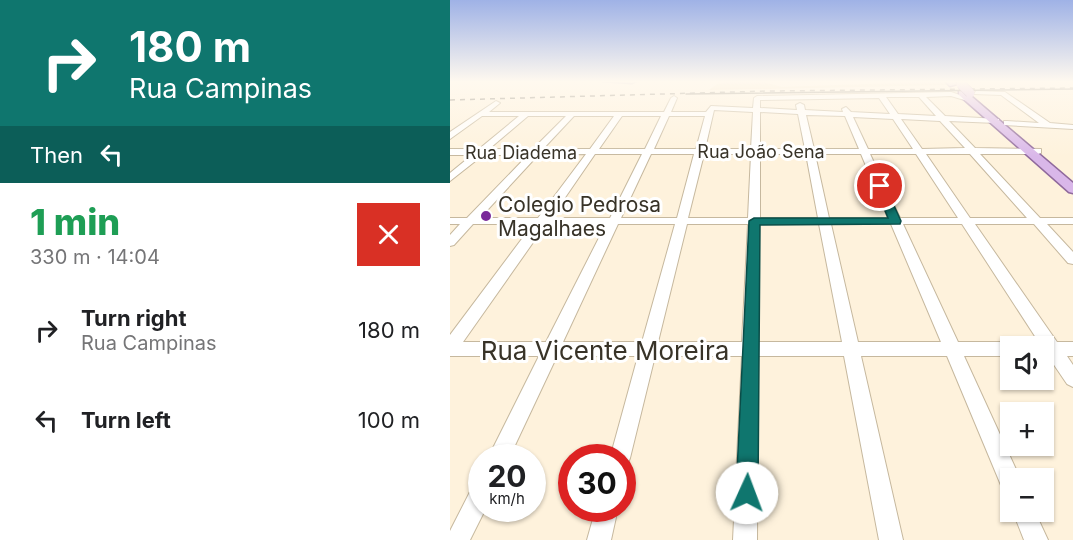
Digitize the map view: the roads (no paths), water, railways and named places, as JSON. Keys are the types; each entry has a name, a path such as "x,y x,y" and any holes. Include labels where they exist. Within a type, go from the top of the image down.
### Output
{"main road":[{"path":"982,106 1073,189"},
{"path":"1034,151 1073,180"}],"street":[{"path":"450,135 491,106"},
{"path":"505,444 670,106"},
{"path":"480,114 666,114 744,106"},
{"path":"745,540 759,106"},
{"path":"800,106 891,540"},
{"path":"811,106 848,114 1073,127"},
{"path":"845,106 1005,468"},
{"path":"889,106 967,221 1040,336"},
{"path":"932,106 1073,260"},
{"path":"1021,106 1047,125"},
{"path":"624,444 710,111"},
{"path":"450,178 526,114"},
{"path":"450,242 572,114"},
{"path":"450,349 620,114"},
{"name":"Rua João Sena","path":"593,151 1034,151"},
{"name":"Rua Diadema","path":"450,152 593,151"},
{"path":"450,221 1073,221"},
{"name":"Rua Vicente Moreira","path":"450,349 1000,349"},
{"path":"1054,349 1073,349"},
{"path":"1054,356 1073,379"},
{"path":"458,540 468,520"},
{"path":"599,540 604,522"},
{"path":"1028,522 1036,540"}],"place":[{"name":"Colegio Pedrosa Magalhaes","path":"486,216"}]}
